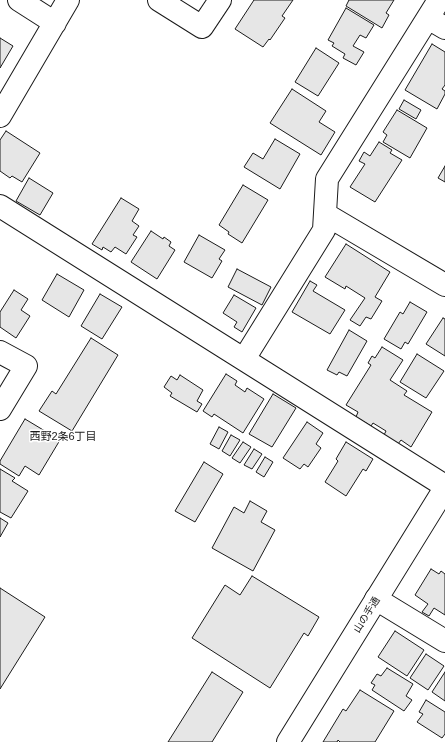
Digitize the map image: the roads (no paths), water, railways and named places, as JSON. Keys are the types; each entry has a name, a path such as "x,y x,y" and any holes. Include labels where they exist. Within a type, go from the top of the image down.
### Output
{"street":[{"path":"19,0 55,23"},
{"path":"0,116 68,0"},
{"path":"159,0 202,27 220,0"},
{"path":"244,359 324,230 327,179 436,23 439,0"},
{"path":"0,206 445,487"},
{"path":"325,214 445,285"},
{"path":"0,352 26,366 0,409"},
{"name":"山の手通","path":"291,741 445,487"},
{"path":"376,599 445,641"}],"district":[{"name":"西野2条6丁目","path":"63,437"}]}
